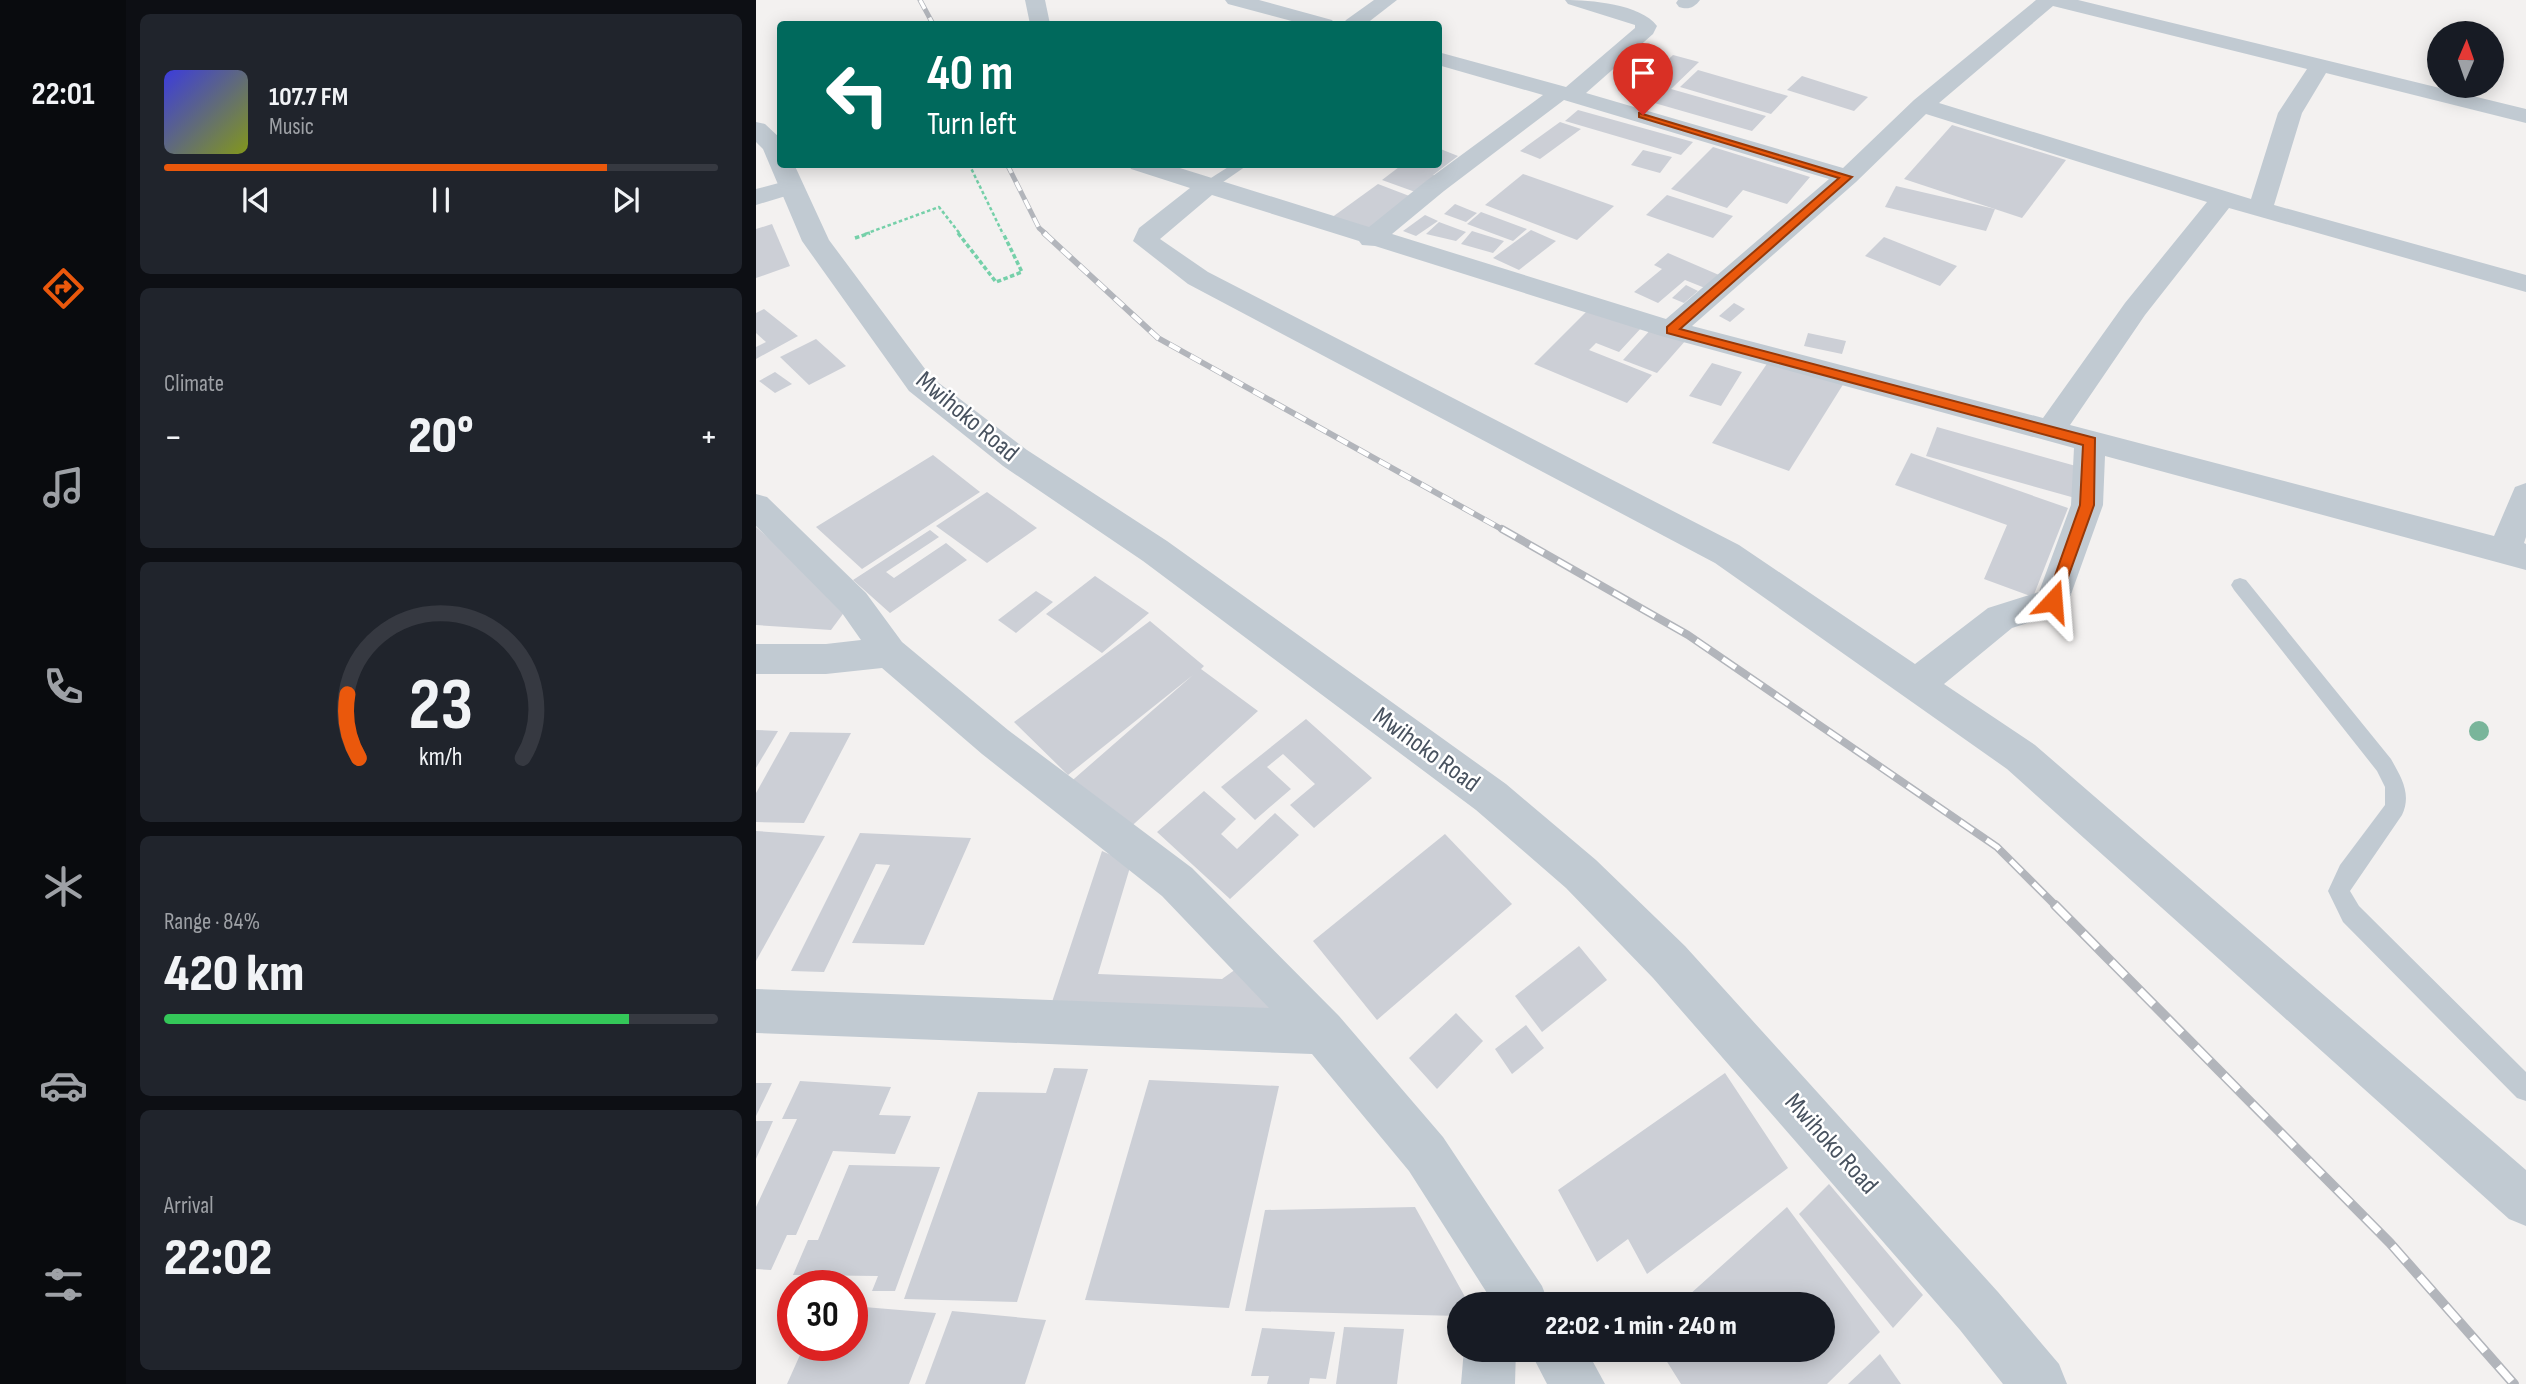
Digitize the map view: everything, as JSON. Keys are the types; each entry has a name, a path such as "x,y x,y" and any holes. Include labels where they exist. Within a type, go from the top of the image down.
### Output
{"street":[{"path":"1035,0 1039,21"},
{"path":"1235,0 1307,21"},
{"path":"1357,21 1387,0"},
{"path":"1371,239 1436,186 1566,93 1646,30 1642,21 1574,0"},
{"path":"1671,330 1847,177 1922,105 2048,0"},
{"path":"2053,0 2526,116"},
{"path":"1442,59 1566,93 1847,177"},
{"path":"2260,210 2274,172 2290,113 2320,65"},
{"path":"1922,105 2260,210 2526,284"},
{"name":"Mwihoko Road","path":"756,129 775,146 777,178 823,250 920,384 1015,457 1155,551 1491,797 1581,874 1669,962 1979,1311 2039,1384"},
{"path":"1152,168 1371,239 1671,330 2515,554 2526,495"},
{"path":"1208,186 1148,233 1146,241 1153,249 1198,278 1727,554 2021,757 2526,1202"},
{"path":"2050,431 2135,309 2223,199"},
{"path":"1916,685 2000,618 2053,601 2087,505 2090,442"},
{"path":"756,506 854,603 889,652 995,742 1177,882 1323,1032 1426,1154 1495,1283"},
{"path":"756,659 826,659 889,652"},
{"path":"756,1011 1323,1032"},
{"path":"1488,1384 1489,1362"},
{"path":"1564,1362 1578,1384"}],"lane":[{"path":"1208,186 1237,168"},
{"path":"2240,585 2385,765 2395,786 2395,808 2348,872 2339,891 2351,915 2526,1089"}],"path":[{"path":"823,250 939,206 996,282 1021,272 971,168"}],"building":[{"path":"1673,55 1699,62 1671,89 1766,116 1752,131 1630,96"},
{"path":"1698,70 1788,96 1771,114 1680,87"},
{"path":"1802,76 1868,97 1854,111 1787,90"},
{"path":"1578,110 1693,142 1681,155 1565,121"},
{"path":"1560,122 1581,129 1540,159 1520,151"},
{"path":"1952,125 2066,160 2022,218 1904,179"},
{"path":"1713,147 1810,177 1787,204 1743,190 1727,208 1671,189"},
{"path":"1442,150 1458,156 1433,175 1440,177 1418,193 1382,180 1398,168 1442,168"},
{"path":"1643,150 1672,157 1660,173 1631,165"},
{"path":"1523,174 1614,206 1577,240 1485,205"},
{"path":"1378,184 1412,197 1365,232 1331,218"},
{"path":"1896,186 1995,209 1986,231 1885,207"},
{"path":"1667,195 1733,216 1713,238 1646,215"},
{"path":"1455,204 1477,213 1466,222 1444,214"},
{"path":"1481,212 1527,229 1513,241 1467,224"},
{"path":"1425,215 1438,221 1416,236 1403,231"},
{"path":"1439,222 1466,232 1456,241 1426,234"},
{"path":"772,224 790,266 756,278 756,229"},
{"path":"1531,230 1556,241 1519,270 1493,258"},
{"path":"1472,231 1504,241 1493,253 1461,244"},
{"path":"1884,237 1957,266 1940,286 1865,256"},
{"path":"1668,253 1719,275 1705,288 1685,280 1658,303 1634,292 1662,269 1654,265"},
{"path":"1686,285 1698,291 1684,303 1672,298"},
{"path":"1734,303 1745,309 1730,322 1719,316"},
{"path":"1591,307 1642,327 1619,352 1596,343 1589,350 1652,375 1627,403 1534,364"},
{"path":"764,309 798,336 756,359 756,347 766,342 756,333 756,313"},
{"path":"1653,327 1686,340 1657,373 1623,360"},
{"path":"1808,333 1846,341 1842,354 1804,346"},
{"path":"816,339 846,366 809,385 780,357"},
{"path":"1771,358 1844,383 1789,471 1712,443"},
{"path":"1712,363 1742,372 1721,406 1689,396"},
{"path":"775,372 792,384 775,393 759,381"},
{"path":"1937,427 2083,468 2075,498 1926,456"},
{"path":"1911,453 2068,508 2033,597 1984,579 2007,525 1895,485"},
{"path":"933,455 980,492 862,569 816,527"},
{"path":"987,492 1037,528 987,563 936,526"},
{"path":"756,527 848,607 831,630 756,625"},
{"path":"930,530 939,537 886,572 894,578 946,543 967,560 890,613 853,580"},
{"path":"1095,576 1149,613 1102,653 1046,614"},
{"path":"1036,591 1053,602 1016,633 998,620"},
{"path":"1150,621 1204,666 1201,669 1258,711 1124,833 1067,785 1193,675 1068,775 1014,722"},
{"path":"1306,719 1372,778 1314,828 1290,805 1315,784 1283,754 1267,767 1291,789 1255,820 1221,787"},
{"path":"756,730 778,731 756,768"},
{"path":"790,732 851,733 804,823 756,822 756,793"},
{"path":"1204,791 1236,819 1221,834 1237,849 1275,813 1299,835 1230,899 1157,832"},
{"path":"756,831 825,836 756,961"},
{"path":"860,833 971,838 924,945 852,943 890,865 876,864 824,972 791,971"},
{"path":"1445,834 1512,904 1377,1020 1313,941"},
{"path":"1102,851 1131,864 1098,974 1222,979 1236,969 1282,1018 1051,1005"},
{"path":"1579,946 1607,980 1542,1032 1515,996"},
{"path":"1456,1013 1483,1041 1437,1089 1409,1058"},
{"path":"1526,1025 1544,1048 1512,1074 1495,1049"},
{"path":"1054,1068 1088,1069 1017,1302 904,1299 978,1092 1046,1093"},
{"path":"1725,1073 1788,1168 1647,1274 1628,1239 1597,1262 1558,1190"},
{"path":"1149,1080 1279,1086 1229,1308 1085,1300"},
{"path":"800,1081 891,1087 879,1115 911,1116 895,1154 833,1151 796,1235 787,1235 771,1270 756,1269 756,1207 797,1119 782,1119"},
{"path":"756,1083 772,1083 756,1116"},
{"path":"756,1121 773,1121 756,1159"},
{"path":"849,1165 940,1167 895,1291 872,1291 878,1276 868,1276 868,1270 795,1270 808,1240 818,1240"},
{"path":"1829,1184 1923,1295 1893,1328 1799,1214"},
{"path":"1415,1207 1462,1292 1447,1292 1447,1316 1245,1311 1265,1210"},
{"path":"1787,1207 1880,1332 1827,1384 1681,1384 1667,1362 1835,1362 1835,1292 1692,1292"},
{"path":"868,1307 936,1313 909,1384 787,1384 797,1361 868,1361"},
{"path":"952,1311 1046,1320 1025,1384 925,1384"},
{"path":"1344,1327 1404,1329 1397,1384 1336,1384"},
{"path":"1262,1328 1335,1332 1326,1379 1310,1378 1309,1384 1267,1384 1269,1376 1251,1376"},
{"path":"1880,1354 1901,1384 1848,1384"}],"railway":[{"path":"920,0 931,21"},
{"path":"1009,168 1039,228 1046,234"},
{"path":"1044,233 1158,338 1505,531"},
{"path":"1502,529 1688,635 1997,847 2055,905"},
{"path":"2055,905 2390,1243 2514,1384"}],"route":[{"path":"1643,115 1847,177 1671,330 2090,442 2087,505 2053,601"}]}
